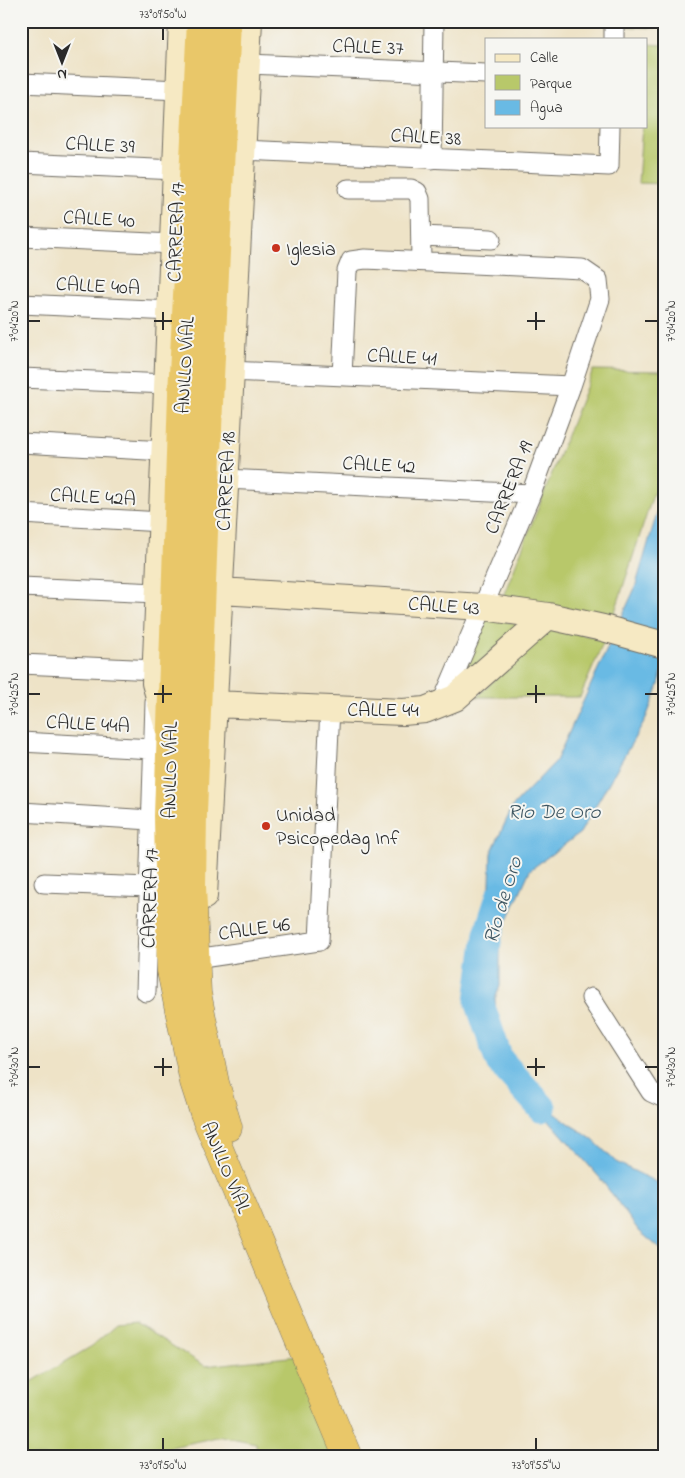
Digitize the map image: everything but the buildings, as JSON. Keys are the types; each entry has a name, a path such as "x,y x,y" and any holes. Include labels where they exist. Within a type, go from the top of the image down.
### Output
{"highway":[{"name":"ANILLO VÍAL","path":"201,21 183,384 161,742 168,816 171,971 194,1082 218,1147 348,1457"},
{"name":"ANILLO VÍAL","path":"227,21 193,813 194,949 197,993 215,1083 233,1141 369,1457"}],"street":[{"name":"CARRERA 17","path":"146,992 151,820 161,742 156,677 158,593 172,311 182,21"},
{"name":"CARRERA 18","path":"194,949 205,893 213,704 249,21"},
{"path":"432,159 434,21"},
{"path":"614,21 614,38"},
{"name":"CALLE 37","path":"247,64 485,74"},
{"path":"21,83 180,90"},
{"name":"CALLE 38","path":"242,150 609,166 610,128"},
{"name":"CALLE 39","path":"21,163 177,170"},
{"path":"342,376 346,271 351,261 365,259 421,262 420,199 417,192 411,190 348,189"},
{"name":"CALLE 40","path":"21,236 174,244"},
{"path":"420,236 491,240"},
{"name":"CARRERA 19","path":"421,262 582,269 598,280 600,299 571,386 531,494 441,705"},
{"name":"CALLE 40A","path":"21,304 172,311"},
{"name":"CALLE 41","path":"230,371 571,386"},
{"path":"21,378 168,384"},
{"path":"21,443 165,451"},
{"name":"CALLE 42","path":"225,479 531,494"},
{"name":"CALLE 42A","path":"21,514 162,522"},
{"path":"21,587 158,593"},
{"name":"CALLE 43","path":"220,591 483,607 548,616 603,628 664,645"},
{"name":"CALLE 44","path":"213,704 403,712 425,710 455,698 548,616"},
{"path":"21,664 156,677"},
{"name":"CALLE 46","path":"194,949 319,942 330,708"},
{"name":"CALLE 44A","path":"21,742 161,742"},
{"path":"21,812 151,820"},
{"path":"44,883 149,887"},
{"path":"592,998 651,1092 664,1098"}],"green space":[{"path":"620,21 657,21 656,28 619,26"},
{"path":"648,44 664,45 664,184 638,183 642,128 648,128"},
{"path":"593,370 664,371 664,461 611,624 502,599"},
{"path":"485,615 529,628 456,688"},
{"path":"545,628 605,639 580,697 477,697"},
{"path":"135,1323 205,1366 298,1356 338,1457 257,1457 256,1443 221,1436 127,1457 21,1457 21,1388 92,1346 116,1325"}],"water":[{"name":"Rio De Oro","path":"664,489 664,660 659,685 646,718 580,833 530,870 500,937 500,986 495,999 496,1021 511,1054 531,1077 553,1112 593,1140 616,1162 664,1186 664,1252 639,1231 600,1178 519,1086 503,1044 485,1037 491,853 513,806 556,761 635,588"}],"waterway":[{"name":"Río de Oro","path":"500,897 488,934 479,1001 499,1060 542,1108"}],"place":[{"name":"Iglesia","path":"276,248"},
{"name":"Unidad Psicopedag Inf","path":"266,826"}]}
